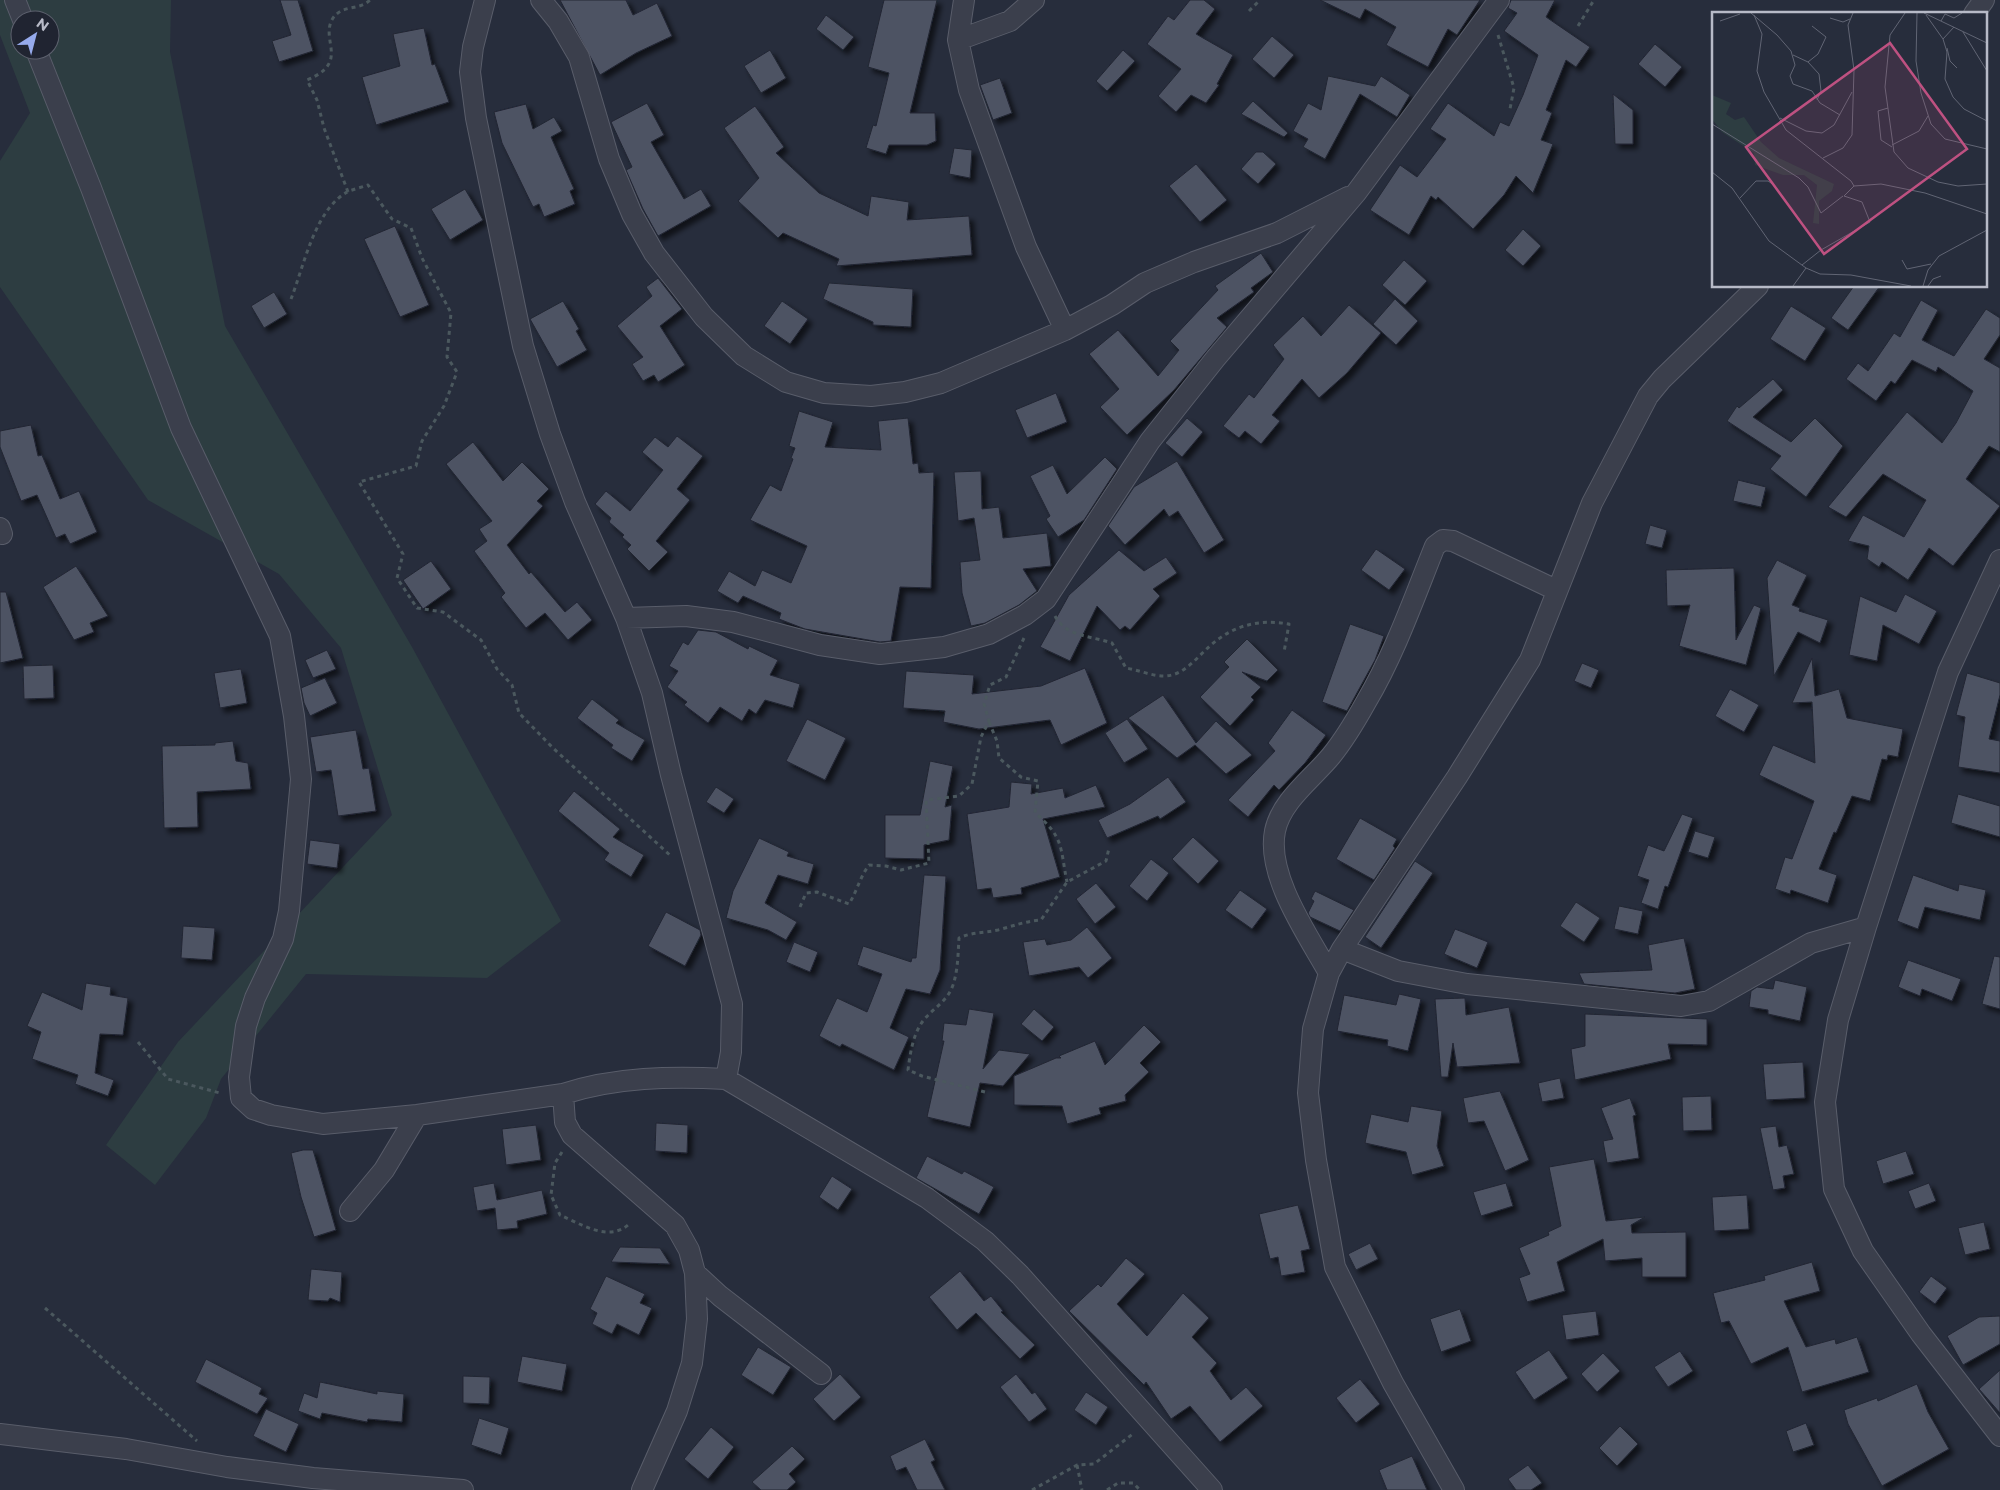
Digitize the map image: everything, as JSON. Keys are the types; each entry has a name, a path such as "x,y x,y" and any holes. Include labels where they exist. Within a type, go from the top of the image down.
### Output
{"street":[{"path":"485,0 473,47 470,72 478,128 523,346 550,434 575,502 626,618 652,693 732,1004 730,1052 726,1079"},
{"path":"541,0 558,21 579,57 609,160 632,214 654,253 704,317 744,356 786,382 824,393 871,396 906,392 941,383 1065,330 1112,305 1145,283 1194,262 1277,233 1356,193"},
{"path":"964,0 958,40 968,90 1026,247 1065,330"},
{"path":"958,40 1010,22 1034,0"},
{"path":"1975,12 1984,0"},
{"path":"626,618 686,616 733,622 820,645 880,654 944,647 989,634 1024,615 1046,599 1150,441 1215,359 1356,193 1495,6"},
{"path":"40,60 91,188 181,428 280,636 294,716 300,788 290,911 283,939 255,998 246,1026 239,1077 241,1098 253,1109 271,1115 323,1124 417,1115 563,1094 602,1084 678,1077 726,1079 927,1198 985,1241 1020,1275 1212,1490"},
{"path":"1454,1490 1392,1383 1335,1267 1316,1160 1308,1093 1313,1029 1329,973 1342,949 1457,777 1530,660 1556,590 1592,503 1648,396 1662,379 1756,288"},
{"path":"1329,973 1290,903 1274,858 1275,831 1282,813 1332,755 1367,701 1390,656 1435,546 1443,540 1453,542 1556,590"},
{"path":"2000,560 1948,672 1838,1020 1825,1102 1834,1189 1863,1251 1921,1334 2000,1436"},
{"path":"1342,949 1398,972 1467,984 1681,1006 1709,1001 1811,943 1866,927"},
{"path":"563,1094 565,1122 572,1134 675,1225 689,1250 695,1273 697,1319 692,1363 677,1411 642,1490"},
{"path":"350,1211 384,1170 417,1115"},
{"path":"695,1273 720,1296 821,1374"},
{"path":"0,1434 126,1449 227,1467 313,1478 463,1490"}],"path":[{"path":"348,192 324,128 317,100 308,80 324,73 329,64 332,47 330,30 333,19 343,9 364,6 370,0"},
{"path":"1249,11 1260,0"},
{"path":"1578,26 1594,0"},
{"path":"1495,6 1514,88 1510,109"},
{"path":"291,299 316,227 331,207 348,192 368,185 392,219 411,228 426,266 451,313 448,357 457,372 444,406 422,441 416,466 359,482 403,554 397,578 417,608 443,612 481,640 497,669 512,685 520,713 553,748 700,882"},
{"path":"1046,599 1042,606 1055,615 1059,624 1075,634 1090,636 1112,643 1126,668 1164,676 1190,666 1212,644 1238,627 1268,621 1289,624 1284,652"},
{"path":"1028,632 1006,677 990,685 984,704 997,741 1000,758 1021,777 1038,781 1035,813 1050,825 1059,837 1067,882"},
{"path":"800,907 806,893 817,892 849,904 869,865 886,866 901,870 928,863 926,800 959,796 972,784 981,737 989,721"},
{"path":"985,1092 922,1076 908,1070 916,1037 922,1022 944,1002 953,985 958,957 958,938 973,932 994,930 1024,921 1042,920 1067,882 1106,861 1109,848"},
{"path":"138,1042 168,1079 241,1098"},
{"path":"572,1134 555,1163 551,1195 560,1215 606,1233 622,1230 628,1225"},
{"path":"45,1308 198,1442"},
{"path":"1032,1490 1077,1465 1094,1464 1149,1421"},
{"path":"1077,1465 1082,1490"},
{"path":"1107,1490 1118,1483 1133,1484 1140,1490"}],"shaded area":[{"path":"0,0 171,0 170,52 225,326 412,647 561,921 487,978 306,974 221,1079 206,1118 155,1185 106,1145 178,1042 392,815 341,648 279,574 148,500 0,287 0,161 30,113 0,35"}],"building":[{"path":"280,0 298,0 313,51 279,62 272,41 291,35"},
{"path":"560,0 626,0 633,15 657,3 672,36 636,53 600,75"},
{"path":"884,0 937,0 910,113 935,113 936,141 927,145 889,145 886,154 866,148 873,125 876,126 889,73 868,67"},
{"path":"1190,0 1204,0 1215,9 1196,34 1233,55 1217,84 1219,85 1206,103 1191,95 1176,112 1158,96 1181,69 1147,44 1168,16 1174,20"},
{"path":"1320,0 1480,0 1457,35 1448,29 1428,67 1386,45 1396,27 1365,9 1360,19"},
{"path":"1511,0 1555,0 1546,17 1590,47 1576,67 1566,60 1546,110 1552,113 1541,140 1553,144 1533,193 1516,176 1504,195 1473,229 1438,197 1436,200 1431,196 1409,235 1370,210 1400,165 1417,177 1446,139 1430,129 1448,103 1494,136 1500,122 1509,126 1523,95 1538,55 1504,31 1517,13 1508,8"},
{"path":"826,15 854,37 843,50 816,29"},
{"path":"424,28 432,65 435,64 449,102 376,125 362,77 400,66 393,34"},
{"path":"1272,36 1294,55 1274,78 1252,59"},
{"path":"1655,44 1682,67 1665,87 1638,64"},
{"path":"770,50 786,78 761,93 744,66"},
{"path":"1123,50 1135,61 1107,91 1096,81"},
{"path":"1328,76 1375,86 1381,76 1410,95 1397,117 1360,94 1325,159 1303,147 1308,139 1293,131 1308,103 1321,110"},
{"path":"1000,78 1012,113 993,120 980,85"},
{"path":"1613,94 1633,110 1633,144 1615,144"},
{"path":"1253,101 1288,133 1284,137 1241,114"},
{"path":"647,103 664,135 651,142 684,199 701,189 711,206 658,236 643,209 626,170 632,167 611,122"},
{"path":"526,104 533,129 554,117 562,131 551,137 574,189 570,191 575,204 544,217 539,204 533,207 502,143 494,112"},
{"path":"755,106 784,147 776,153 819,193 868,216 871,196 909,202 907,220 969,216 972,255 836,266 839,259 783,233 778,238 738,201 759,178 724,128"},
{"path":"954,148 972,150 970,178 949,174"},
{"path":"1256,152 1263,152 1276,164 1258,184 1241,169"},
{"path":"1196,164 1227,200 1200,222 1169,186"},
{"path":"465,189 483,220 450,240 431,209"},
{"path":"395,226 429,305 400,317 364,239"},
{"path":"1523,229 1541,246 1523,266 1505,250"},
{"path":"1261,253 1273,272 1251,288 1254,292 1217,318 1227,327 1174,390 1127,435 1100,407 1119,389 1089,354 1118,330 1158,376 1179,350 1170,341 1218,290 1215,286"},
{"path":"1404,260 1427,281 1405,305 1382,285"},
{"path":"658,278 682,309 660,326 685,365 658,382 654,375 643,381 632,364 643,357 617,326 652,296 646,287"},
{"path":"829,283 913,289 911,327 873,325 873,322 823,299"},
{"path":"1853,288 1879,288 1848,330 1831,318"},
{"path":"274,292 287,314 264,328 251,306"},
{"path":"1395,299 1418,321 1396,345 1373,324"},
{"path":"1921,300 1938,310 1922,340 1954,356 1986,309 2000,318 2000,335 1984,359 2000,368 2000,452 1989,446 1966,479 2000,506 1953,566 1929,548 1908,580 1882,562 1879,567 1867,559 1869,546 1848,541 1863,515 1904,537 1926,500 1883,474 1846,517 1828,507 1907,412 1942,443 1956,423 1973,391 1938,367 1936,372 1912,360 1895,384 1891,381 1876,401 1846,379 1858,363 1868,371 1894,333 1900,337"},
{"path":"563,301 579,329 576,331 587,350 557,367 530,319"},
{"path":"782,301 808,319 790,344 764,326"},
{"path":"1349,305 1381,333 1347,373 1319,398 1302,379 1272,415 1280,421 1261,444 1245,431 1239,438 1223,426 1249,394 1254,398 1284,359 1273,345 1303,316 1321,336"},
{"path":"1791,306 1826,328 1805,361 1770,339"},
{"path":"1773,379 1783,390 1753,417 1791,442 1815,418 1843,446 1806,497 1770,469 1781,456 1727,421 1737,406 1739,408"},
{"path":"1056,393 1067,422 1027,438 1015,410"},
{"path":"799,411 833,422 825,447 881,450 878,421 908,418 913,464 918,463 919,473 934,472 931,588 900,587 891,641 880,642 805,629 779,619 781,613 743,596 738,603 717,591 729,571 755,586 762,570 791,583 807,546 750,520 770,485 781,491 793,459 791,458 795,448 789,446"},
{"path":"1187,418 1203,432 1182,457 1165,443"},
{"path":"31,425 38,456 42,455 60,499 79,491 97,532 70,544 65,534 56,538 37,495 21,501 0,447 0,431"},
{"path":"677,436 703,456 677,489 690,500 656,541 668,552 649,571 627,549 631,545 622,537 624,535 609,522 611,518 595,504 606,491 630,511 663,470 642,452 655,437 668,447"},
{"path":"473,442 503,481 522,462 549,489 537,501 543,506 507,545 529,574 531,572 565,612 577,602 592,620 568,640 545,613 526,628 501,597 505,593 474,551 487,541 479,529 492,521 446,464"},
{"path":"1105,457 1117,469 1084,520 1058,537 1046,519 1050,516 1030,476 1053,465 1067,494"},
{"path":"1177,461 1224,540 1204,553 1178,511 1169,517 1164,509 1125,545 1108,526 1134,487"},
{"path":"981,471 982,509 999,507 1003,538 1047,533 1051,566 1023,569 1037,591 1019,605 985,623 971,626 962,593 960,562 980,560 974,518 958,521 954,472"},
{"path":"1738,480 1766,487 1761,507 1733,501"},
{"path":"1650,525 1667,530 1662,548 1645,544"},
{"path":"1376,549 1405,569 1389,590 1361,570"},
{"path":"1119,550 1144,571 1166,557 1177,573 1153,589 1160,596 1130,630 1125,626 1120,630 1097,606 1070,661 1040,647 1069,595"},
{"path":"1777,560 1807,575 1792,605 1800,608 1799,611 1828,620 1820,643 1798,632 1774,676 1767,578"},
{"path":"431,561 451,589 423,609 403,580"},
{"path":"76,566 108,616 90,623 94,632 74,640 43,587"},
{"path":"1734,568 1736,640 1754,605 1761,608 1746,665 1679,646 1690,605 1667,606 1666,570"},
{"path":"0,592 6,592 23,658 0,663"},
{"path":"1905,594 1937,611 1919,644 1883,625 1877,661 1849,655 1860,596 1896,612"},
{"path":"1350,624 1384,636 1375,660 1347,711 1322,702"},
{"path":"698,630 716,632 748,649 749,646 778,660 770,675 800,684 793,708 765,700 756,714 749,709 742,721 720,707 708,723 684,705 687,702 667,687 678,671 669,666 683,642 688,645"},
{"path":"1247,639 1278,670 1267,681 1242,672 1261,687 1251,697 1254,700 1230,726 1200,697 1229,667 1224,662"},
{"path":"327,650 336,669 313,678 305,660"},
{"path":"1812,658 1815,696 1839,689 1847,718 1903,729 1898,757 1888,755 1887,760 1882,759 1870,801 1852,796 1836,833 1834,832 1819,869 1837,875 1828,903 1791,890 1790,894 1775,889 1785,857 1792,859 1814,801 1759,775 1773,745 1815,763 1812,702 1792,703"},
{"path":"1582,663 1599,670 1591,688 1574,681"},
{"path":"53,665 54,698 24,699 23,666"},
{"path":"1085,668 1107,723 1061,745 1050,720 979,729 943,722 945,711 903,708 906,671 974,675 972,694 1041,686"},
{"path":"241,669 247,703 220,708 214,673"},
{"path":"1967,673 2000,683 2000,695 1989,739 2000,741 2000,773 1958,767 1965,717 1956,715"},
{"path":"325,678 337,703 310,716 304,703 301,688"},
{"path":"1730,689 1759,705 1744,732 1715,716"},
{"path":"1163,695 1196,743 1216,721 1252,755 1226,774 1195,745 1177,758 1128,718"},
{"path":"592,699 619,720 616,723 645,740 632,761 611,748 613,745 577,718"},
{"path":"1292,710 1326,735 1305,763 1279,790 1274,785 1248,817 1228,800 1275,751 1268,743"},
{"path":"807,719 846,738 825,780 786,761"},
{"path":"1127,719 1148,749 1124,763 1105,733"},
{"path":"356,730 363,769 369,768 376,811 338,816 331,770 316,772 310,737"},
{"path":"233,741 236,761 248,763 251,789 197,792 198,827 164,828 162,746 215,745 215,743"},
{"path":"930,761 953,766 945,807 952,805 949,840 924,845 924,859 885,858 885,815 920,815"},
{"path":"1168,777 1186,802 1160,819 1158,816 1107,838 1098,820 1130,804"},
{"path":"1011,782 1032,784 1031,794 1063,788 1065,798 1096,785 1105,807 1043,819 1060,877 1021,888 1022,894 993,898 991,888 977,890 967,814 1009,807"},
{"path":"716,787 734,799 724,813 706,802"},
{"path":"574,791 620,829 613,837 644,855 631,877 604,860 609,853 558,811"},
{"path":"1958,794 2000,806 2000,837 1951,823"},
{"path":"1682,814 1693,818 1668,887 1665,886 1658,909 1641,903 1649,880 1637,876 1648,845 1664,851"},
{"path":"1360,818 1397,839 1393,846 1395,848 1374,880 1336,859"},
{"path":"1695,831 1715,837 1708,858 1688,852"},
{"path":"1193,837 1219,861 1198,884 1172,859"},
{"path":"759,838 789,852 787,856 814,864 808,884 778,875 765,903 797,922 786,940 768,930 726,918 733,891"},
{"path":"310,840 340,844 337,868 307,864"},
{"path":"1151,859 1169,873 1147,901 1129,886"},
{"path":"1415,861 1433,873 1381,948 1365,937"},
{"path":"924,875 946,876 940,970 930,994 906,989 890,1028 909,1037 894,1070 842,1044 840,1047 819,1036 837,998 867,1012 882,974 857,965 863,946 911,962 912,958 916,958"},
{"path":"1913,875 1958,891 1959,884 1986,890 1980,920 1925,907 1918,929 1897,921"},
{"path":"1096,883 1116,907 1095,924 1076,899"},
{"path":"1240,890 1267,909 1252,929 1225,910"},
{"path":"1315,891 1354,910 1340,931 1310,917 1308,913 1314,901 1311,899"},
{"path":"1576,902 1600,918 1584,942 1560,926"},
{"path":"1619,906 1643,911 1638,934 1614,929"},
{"path":"666,912 700,930 701,935 685,966 648,946"},
{"path":"183,926 215,928 212,960 181,958"},
{"path":"1087,927 1112,958 1088,978 1079,967 1029,976 1023,942 1045,939 1047,945 1071,940"},
{"path":"1455,929 1488,942 1477,968 1444,954"},
{"path":"1684,938 1695,989 1675,993 1584,984 1579,973 1652,970 1648,945"},
{"path":"794,942 818,952 810,972 786,962"},
{"path":"1994,956 2000,957 2000,1009 1982,1004"},
{"path":"1908,960 1961,979 1952,1001 1922,989 1920,996 1898,987"},
{"path":"1775,980 1807,987 1800,1021 1768,1014 1768,1010 1749,1007 1751,991 1757,987 1773,989"},
{"path":"86,983 111,987 110,995 128,998 123,1035 100,1034 95,1073 114,1080 108,1096 75,1084 78,1075 32,1059 41,1032 27,1026 42,992 82,1010"},
{"path":"1399,994 1421,999 1408,1051 1387,1046 1388,1040 1337,1031 1344,995 1396,1005"},
{"path":"1465,998 1466,1015 1509,1007 1520,1063 1457,1067 1453,1043 1448,1077 1441,1077 1435,999"},
{"path":"969,1009 994,1013 983,1069 999,1050 1030,1054 1003,1086 980,1083 970,1127 927,1117 944,1041 942,1041 944,1023 966,1025"},
{"path":"1034,1009 1054,1027 1042,1041 1021,1024"},
{"path":"1585,1014 1707,1019 1707,1045 1668,1044 1671,1059 1575,1080 1571,1049 1585,1046"},
{"path":"1144,1025 1161,1042 1140,1063 1149,1072 1125,1095 1126,1101 1099,1108 1101,1114 1067,1124 1062,1106 1014,1105 1014,1076 1056,1058 1061,1058 1059,1056 1095,1041 1105,1065"},
{"path":"1803,1062 1805,1098 1766,1100 1763,1064"},
{"path":"1560,1078 1564,1098 1542,1102 1538,1083"},
{"path":"1500,1091 1529,1160 1505,1171 1484,1121 1468,1123 1463,1098"},
{"path":"1711,1096 1712,1130 1683,1131 1682,1097"},
{"path":"1630,1098 1636,1115 1633,1116 1639,1158 1607,1163 1603,1141 1613,1139 1601,1108"},
{"path":"1411,1106 1442,1111 1437,1146 1444,1166 1412,1175 1406,1152 1365,1143 1371,1114 1408,1122"},
{"path":"656,1123 688,1125 687,1153 655,1151"},
{"path":"536,1125 541,1160 506,1165 502,1129"},
{"path":"1776,1126 1779,1147 1787,1145 1794,1174 1783,1176 1785,1188 1773,1190 1760,1128"},
{"path":"313,1150 336,1230 314,1237 301,1197 291,1153"},
{"path":"1906,1151 1914,1174 1883,1184 1876,1161"},
{"path":"927,1156 962,1174 964,1171 994,1187 979,1214 916,1178"},
{"path":"1594,1159 1606,1221 1645,1217 1631,1225 1632,1233 1686,1232 1686,1277 1642,1277 1642,1258 1605,1261 1603,1239 1557,1262 1565,1291 1527,1302 1519,1278 1530,1274 1519,1248 1549,1235 1548,1232 1561,1226 1549,1167"},
{"path":"832,1176 852,1189 838,1210 819,1197"},
{"path":"494,1183 497,1200 542,1190 547,1214 517,1221 518,1228 497,1230 495,1208 477,1211 473,1187"},
{"path":"1506,1183 1513,1206 1481,1216 1473,1192"},
{"path":"1929,1183 1936,1201 1915,1209 1908,1191"},
{"path":"1747,1195 1749,1229 1714,1231 1712,1197"},
{"path":"1298,1205 1310,1249 1301,1251 1305,1272 1281,1276 1278,1257 1270,1259 1259,1214"},
{"path":"1984,1222 1990,1249 1965,1255 1958,1228"},
{"path":"1370,1243 1378,1259 1356,1270 1348,1254"},
{"path":"620,1247 660,1248 670,1264 611,1262"},
{"path":"1126,1258 1145,1274 1117,1304 1147,1336 1183,1293 1209,1318 1192,1337 1217,1363 1210,1371 1231,1400 1246,1387 1263,1406 1220,1442 1190,1406 1171,1419 1146,1382 1144,1385 1069,1311 1098,1284 1101,1287"},
{"path":"1812,1262 1820,1291 1784,1301 1806,1347 1835,1339 1836,1344 1857,1337 1869,1372 1802,1392 1788,1347 1751,1364 1729,1321 1721,1323 1713,1293 1765,1280 1764,1276"},
{"path":"311,1269 342,1272 340,1302 330,1298 328,1301 308,1300"},
{"path":"960,1271 984,1301 991,1296 1003,1311 1001,1312 1035,1345 1020,1359 976,1313 957,1330 929,1297"},
{"path":"606,1276 645,1294 640,1303 652,1308 639,1335 617,1324 612,1334 592,1324 597,1313 590,1309"},
{"path":"1931,1276 1947,1288 1935,1304 1919,1292"},
{"path":"1460,1309 1471,1341 1441,1352 1430,1319"},
{"path":"1596,1311 1599,1335 1566,1340 1562,1315"},
{"path":"2000,1316 2000,1344 1963,1365 1947,1336 1979,1317"},
{"path":"758,1347 791,1367 773,1395 741,1375"},
{"path":"1549,1350 1568,1378 1534,1400 1515,1372"},
{"path":"1680,1351 1693,1371 1668,1387 1654,1367"},
{"path":"1603,1353 1620,1371 1597,1392 1581,1374"},
{"path":"522,1356 567,1364 562,1391 517,1382"},
{"path":"206,1359 262,1388 259,1394 268,1398 257,1414 195,1382"},
{"path":"2000,1370 2000,1413 1979,1389"},
{"path":"840,1374 861,1397 834,1421 813,1399"},
{"path":"1016,1374 1032,1394 1035,1392 1047,1409 1029,1422 1000,1387"},
{"path":"463,1376 490,1377 489,1404 463,1403"},
{"path":"1360,1379 1380,1404 1356,1423 1336,1398"},
{"path":"320,1382 377,1394 377,1391 404,1394 402,1422 368,1419 367,1422 322,1413 320,1419 298,1411 304,1393 317,1398"},
{"path":"1917,1384 1928,1412 1949,1449 1882,1486 1848,1424 1844,1410 1877,1398 1878,1401"},
{"path":"1086,1392 1108,1407 1096,1425 1074,1410"},
{"path":"266,1409 299,1424 286,1452 253,1436"},
{"path":"479,1418 509,1428 501,1455 471,1445"},
{"path":"1806,1423 1814,1445 1793,1452 1786,1431"},
{"path":"1620,1426 1638,1444 1617,1466 1599,1448"},
{"path":"711,1427 734,1447 708,1479 684,1459"},
{"path":"925,1439 935,1460 931,1462 945,1490 917,1490 906,1467 896,1471 890,1456"},
{"path":"792,1446 805,1459 789,1474 796,1482 787,1490 761,1490 752,1482"},
{"path":"1412,1456 1427,1490 1387,1490 1379,1470"},
{"path":"1528,1465 1542,1483 1531,1490 1516,1490 1508,1479"}]}
